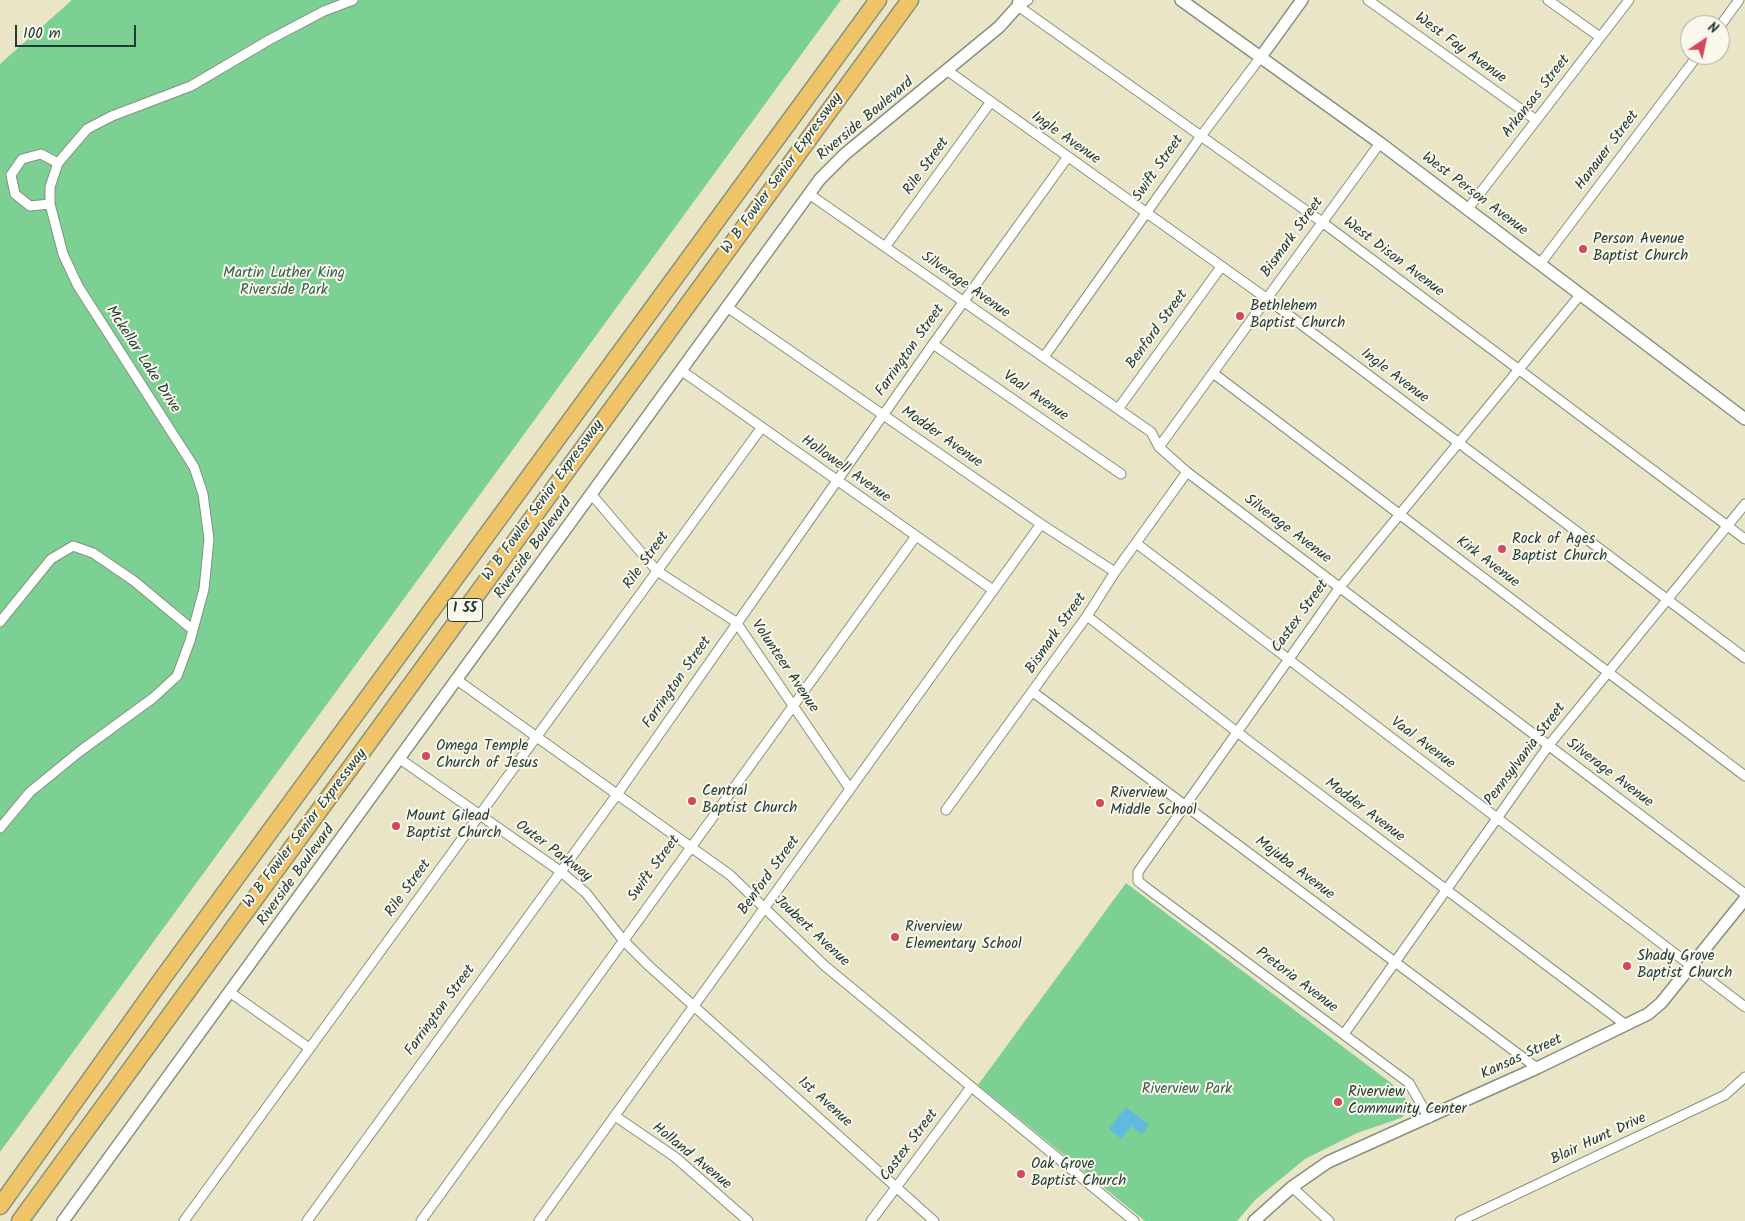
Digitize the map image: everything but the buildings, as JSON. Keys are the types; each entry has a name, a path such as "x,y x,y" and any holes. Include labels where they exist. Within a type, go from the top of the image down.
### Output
{"highway":[{"name":"W B Fowler Senior Expressway","path":"0,1206 878,0"},
{"name":"W B Fowler Senior Expressway","path":"20,1221 910,0"},
{"path":"0,1195 32,1161"},
{"path":"28,1221 52,1176"}],"street":[{"name":"Mckellar Lake Drive","path":"0,828 30,792 79,752 153,698 177,676 193,630 204,589 209,539 200,485 194,467 78,286 63,254 50,204 50,187 58,163 87,129 112,116 191,86 324,11 353,0"},
{"name":"West Person Avenue","path":"1181,0 1380,143 1745,419"},
{"name":"Swift Street","path":"1044,357 1201,136 1302,0"},
{"name":"West Fay Avenue","path":"1368,0 1536,120"},
{"path":"1548,0 1600,37"},
{"name":"Arkansas Street","path":"1467,210 1629,0"},
{"path":"1728,15 1739,0"},
{"name":"Riverside Boulevard","path":"63,1221 809,194 837,162 999,27 1022,2"},
{"name":"West Dison Avenue","path":"1022,2 1201,136 1322,222 1745,539"},
{"name":"Hanauer Street","path":"1540,264 1690,65"},
{"name":"Ingle Avenue","path":"948,71 1067,158 1266,298 1745,658"},
{"name":"Rile Street","path":"886,248 990,103"},
{"name":"Bismark Street","path":"1158,446 1380,143"},
{"path":"50,204 30,206 15,194 11,175 22,159 40,154 58,163"},
{"name":"Farrington Street","path":"307,1221 618,793 883,414 1067,158"},
{"name":"Silverage Avenue","path":"809,194 1151,432 1158,446 1187,472 1745,894"},
{"name":"Benford Street","path":"1118,409 1221,267"},
{"name":"Castex Street","path":"1137,875 1340,587 1580,294"},
{"name":"Modder Avenue","path":"727,307 1041,524 1115,572"},
{"name":"Vaal Avenue","path":"933,344 1121,474"},
{"name":"Hollowell Avenue","path":"682,371 993,590"},
{"name":"Kirk Avenue","path":"1213,373 1745,776"},
{"name":"Rile Street","path":"184,1221 762,428"},
{"name":"Bismark Street","path":"946,810 1033,692 1087,616 1115,572 1187,472"},
{"name":"Volunteer Avenue","path":"592,495 657,571 736,622 850,789"},
{"name":"Pennsylvania Street","path":"1344,1034 1549,745 1745,504"},
{"name":"Benford Street","path":"539,1221 695,1007 764,907 1041,524"},
{"name":"Swift Street","path":"421,1221 690,845 916,536"},
{"name":"Vaal Avenue","path":"1136,543 1692,966"},
{"path":"0,622 52,559 73,546 92,553 134,581 193,630"},
{"name":"Modder Avenue","path":"1087,616 1237,732 1626,1025"},
{"name":"Joubert Avenue","path":"457,680 618,793 730,875 825,966 1134,1221"},
{"name":"Majuba Avenue","path":"1033,692 1186,804 1537,1068"},
{"name":"Outer Parkway","path":"400,759 560,871 586,893 622,940 695,1007"},
{"name":"Pretoria Avenue","path":"1137,875 1144,886 1409,1083 1429,1118"},
{"name":"Kansas Street","path":"1254,1221 1292,1187 1328,1162 1429,1118 1648,1014 1661,1003 1745,899"},
{"path":"1692,966 1745,1007"},
{"path":"230,993 309,1048"},
{"name":"1st Avenue","path":"695,1007 934,1221"},
{"name":"Blair Hunt Drive","path":"1460,1221 1725,1095 1745,1077"},
{"name":"Castex Street","path":"871,1221 971,1087"},
{"name":"Holland Avenue","path":"615,1116 675,1157 748,1221"},
{"path":"1292,1187 1329,1221"}],"green space":[{"name":"Martin Luther King Riverside Park","path":"72,0 841,0 0,1152 0,64"},
{"name":"Riverview Park","path":"1126,883 1391,1083 1405,1098 1411,1109 1401,1118 1357,1133 1305,1159 1255,1200 1237,1221 1145,1221 978,1085"}],"water":[{"path":"1126,1107 1149,1125 1142,1134 1131,1126 1121,1139 1109,1129"}],"place":[{"name":"Person Avenue Baptist Church","path":"1583,249"},
{"name":"Bethlehem Baptist Church","path":"1240,316"},
{"name":"Rock of Ages Baptist Church","path":"1502,549"},
{"name":"Omega Temple Church of Jesus","path":"426,756"},
{"name":"Central Baptist Church","path":"692,801"},
{"name":"Riverview Middle School","path":"1100,803"},
{"name":"Mount Gilead Baptist Church","path":"396,826"},
{"name":"Riverview Elementary School","path":"895,937"},
{"name":"Shady Grove Baptist Church","path":"1627,966"},
{"name":"Riverview Community Center","path":"1338,1102"},
{"name":"Oak Grove Baptist Church","path":"1021,1174"}]}
